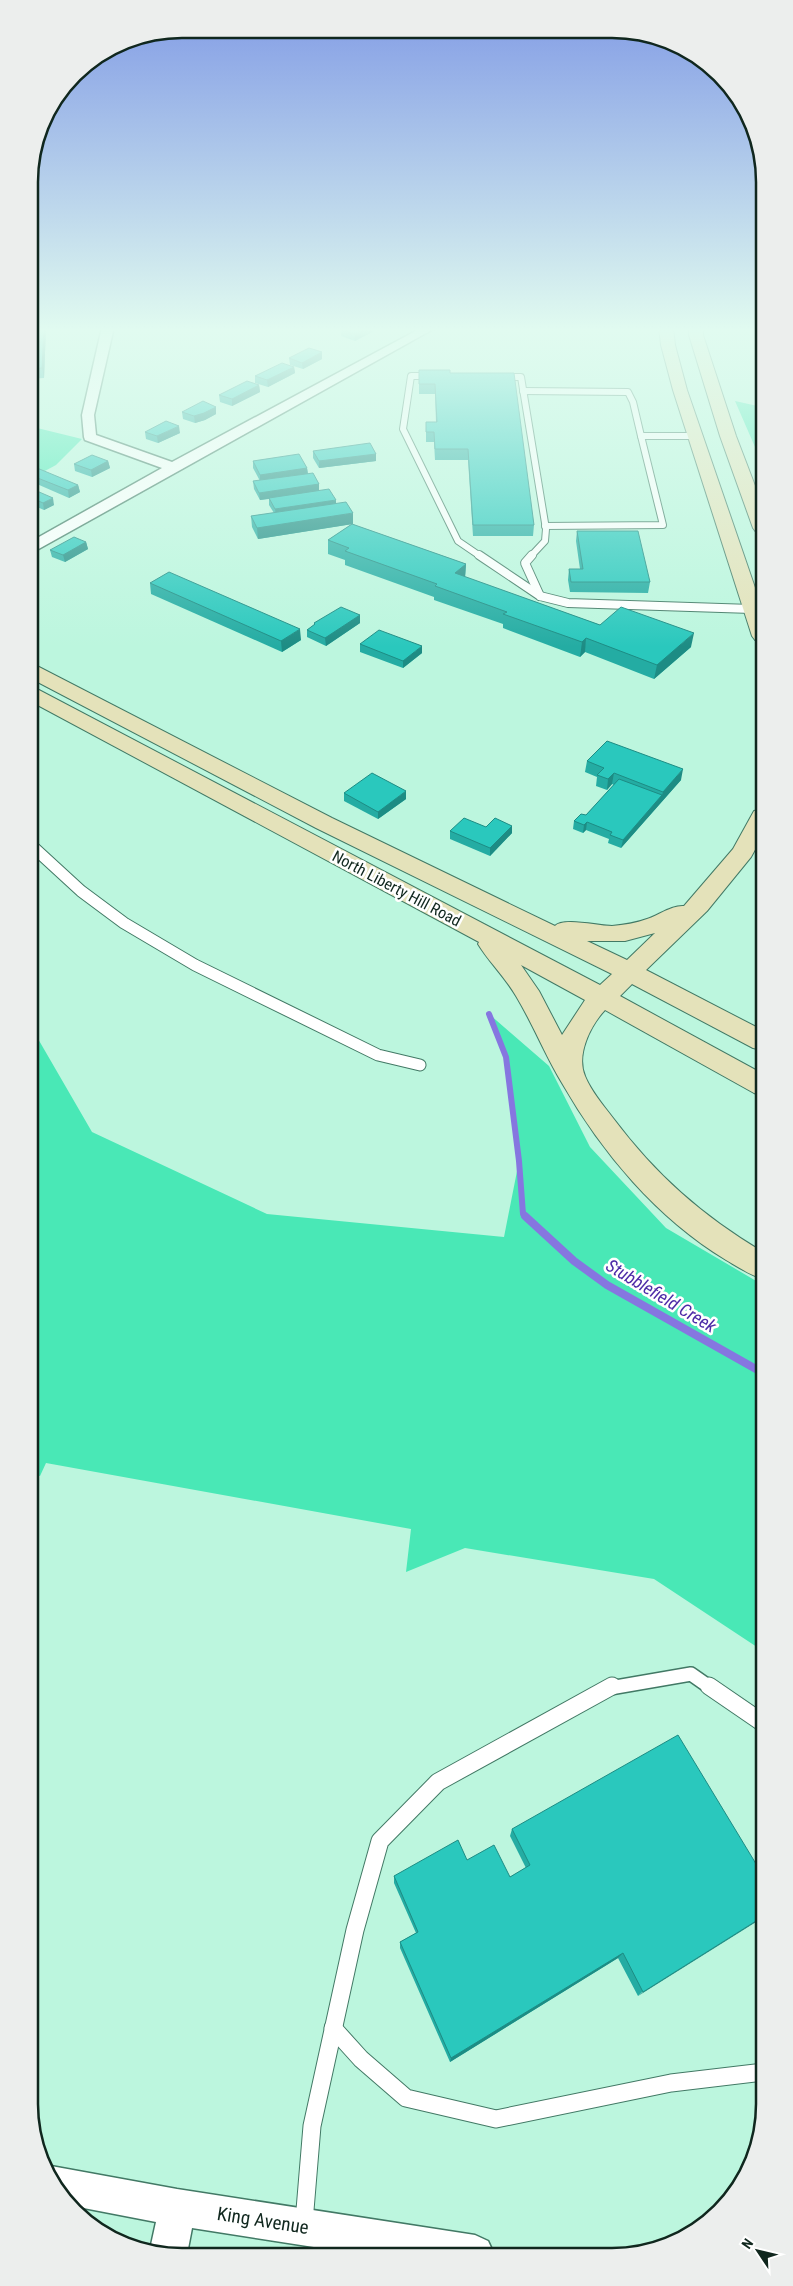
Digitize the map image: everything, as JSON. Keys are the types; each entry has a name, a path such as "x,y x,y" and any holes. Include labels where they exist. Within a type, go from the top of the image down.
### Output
{"main road":[{"path":"756,511 728,436 694,436 756,606"},
{"name":"North Liberty Hill Road","path":"38,674 422,871 630,971 756,1038"},
{"name":"North Liberty Hill Road","path":"38,697 604,997 756,1082"},
{"path":"571,1075 569,1052 578,1028 590,1010 699,905 743,852 756,828"},
{"path":"510,912 571,930 606,935 659,925 699,905"},
{"path":"474,929 508,963 522,981 571,1075 604,1128 650,1183 703,1229 755,1262"}],"street":[{"path":"90,434 90,437 173,467"},
{"path":"38,543 234,434"},
{"name":"King Avenue","path":"63,2186 437,2248"},
{"path":"169,2247 177,2206"}],"lane":[{"path":"405,434 458,541 540,596 568,603 756,609"},
{"path":"530,434 545,526 545,541 525,563 540,596"},
{"path":"545,526 663,525 640,436 694,436"},
{"path":"38,851 81,891 124,923 195,965 378,1055 420,1065"},
{"path":"304,2227 312,2126 355,1930 380,1841 438,1782 613,1686 691,1674 755,1718"},
{"path":"333,2028 361,2059 406,2098 496,2119 671,2083 755,2073"}],"green space":[{"path":"38,434 60,434 82,439 56,465 38,475"},
{"path":"749,434 756,434 756,451"},
{"path":"489,1014 549,1066 590,1147 666,1228 755,1281 755,1646 654,1579 465,1548 406,1572 411,1529 46,1463 40,1476 38,1476 38,1039 92,1132 267,1214 504,1237 519,1161 506,1057"}],"building":[{"path":"434,434 522,434 534,525 473,525 468,449 435,449"},
{"path":"370,443 376,454 319,461 313,451"},
{"path":"299,454 307,468 260,475 253,461"},
{"path":"92,455 108,461 91,470 74,464"},
{"path":"38,468 78,485 68,490 38,478"},
{"path":"313,473 319,484 259,493 253,481"},
{"path":"329,489 336,500 275,509 269,498"},
{"path":"38,491 53,498 43,503 38,501"},
{"path":"346,502 353,513 257,528 251,516"},
{"path":"352,524 466,564 455,573 600,625 621,607 694,633 657,665 586,638 582,642 503,614 507,612 435,586 437,584 345,551 349,548 328,540"},
{"path":"577,531 638,531 650,582 571,582 569,569 583,569"},
{"path":"74,537 86,542 63,555 50,550"},
{"path":"169,572 300,629 281,641 150,583"},
{"path":"341,607 360,615 325,638 307,630 314,623"},
{"path":"379,630 422,646 403,661 360,644"},
{"path":"607,741 683,769 663,792 614,773 608,779 597,775 604,768 587,761"},
{"path":"372,773 406,791 378,812 344,793"},
{"path":"619,779 662,795 623,840 610,835 612,832 587,822 584,825 574,821 581,814 586,815"},
{"path":"464,818 486,827 495,818 512,826 490,848 450,831"},
{"path":"678,1735 755,1862 755,1922 643,1992 623,1953 451,2058 400,1942 418,1932 394,1876 458,1840 467,1860 494,1845 510,1877 530,1865 512,1829"}],"waterway":[{"name":"Stubblefield Creek","path":"489,1014 506,1057 519,1161 523,1214 525,1216"},
{"name":"Stubblefield Creek","path":"525,1216 574,1261 607,1285 755,1369"}]}
